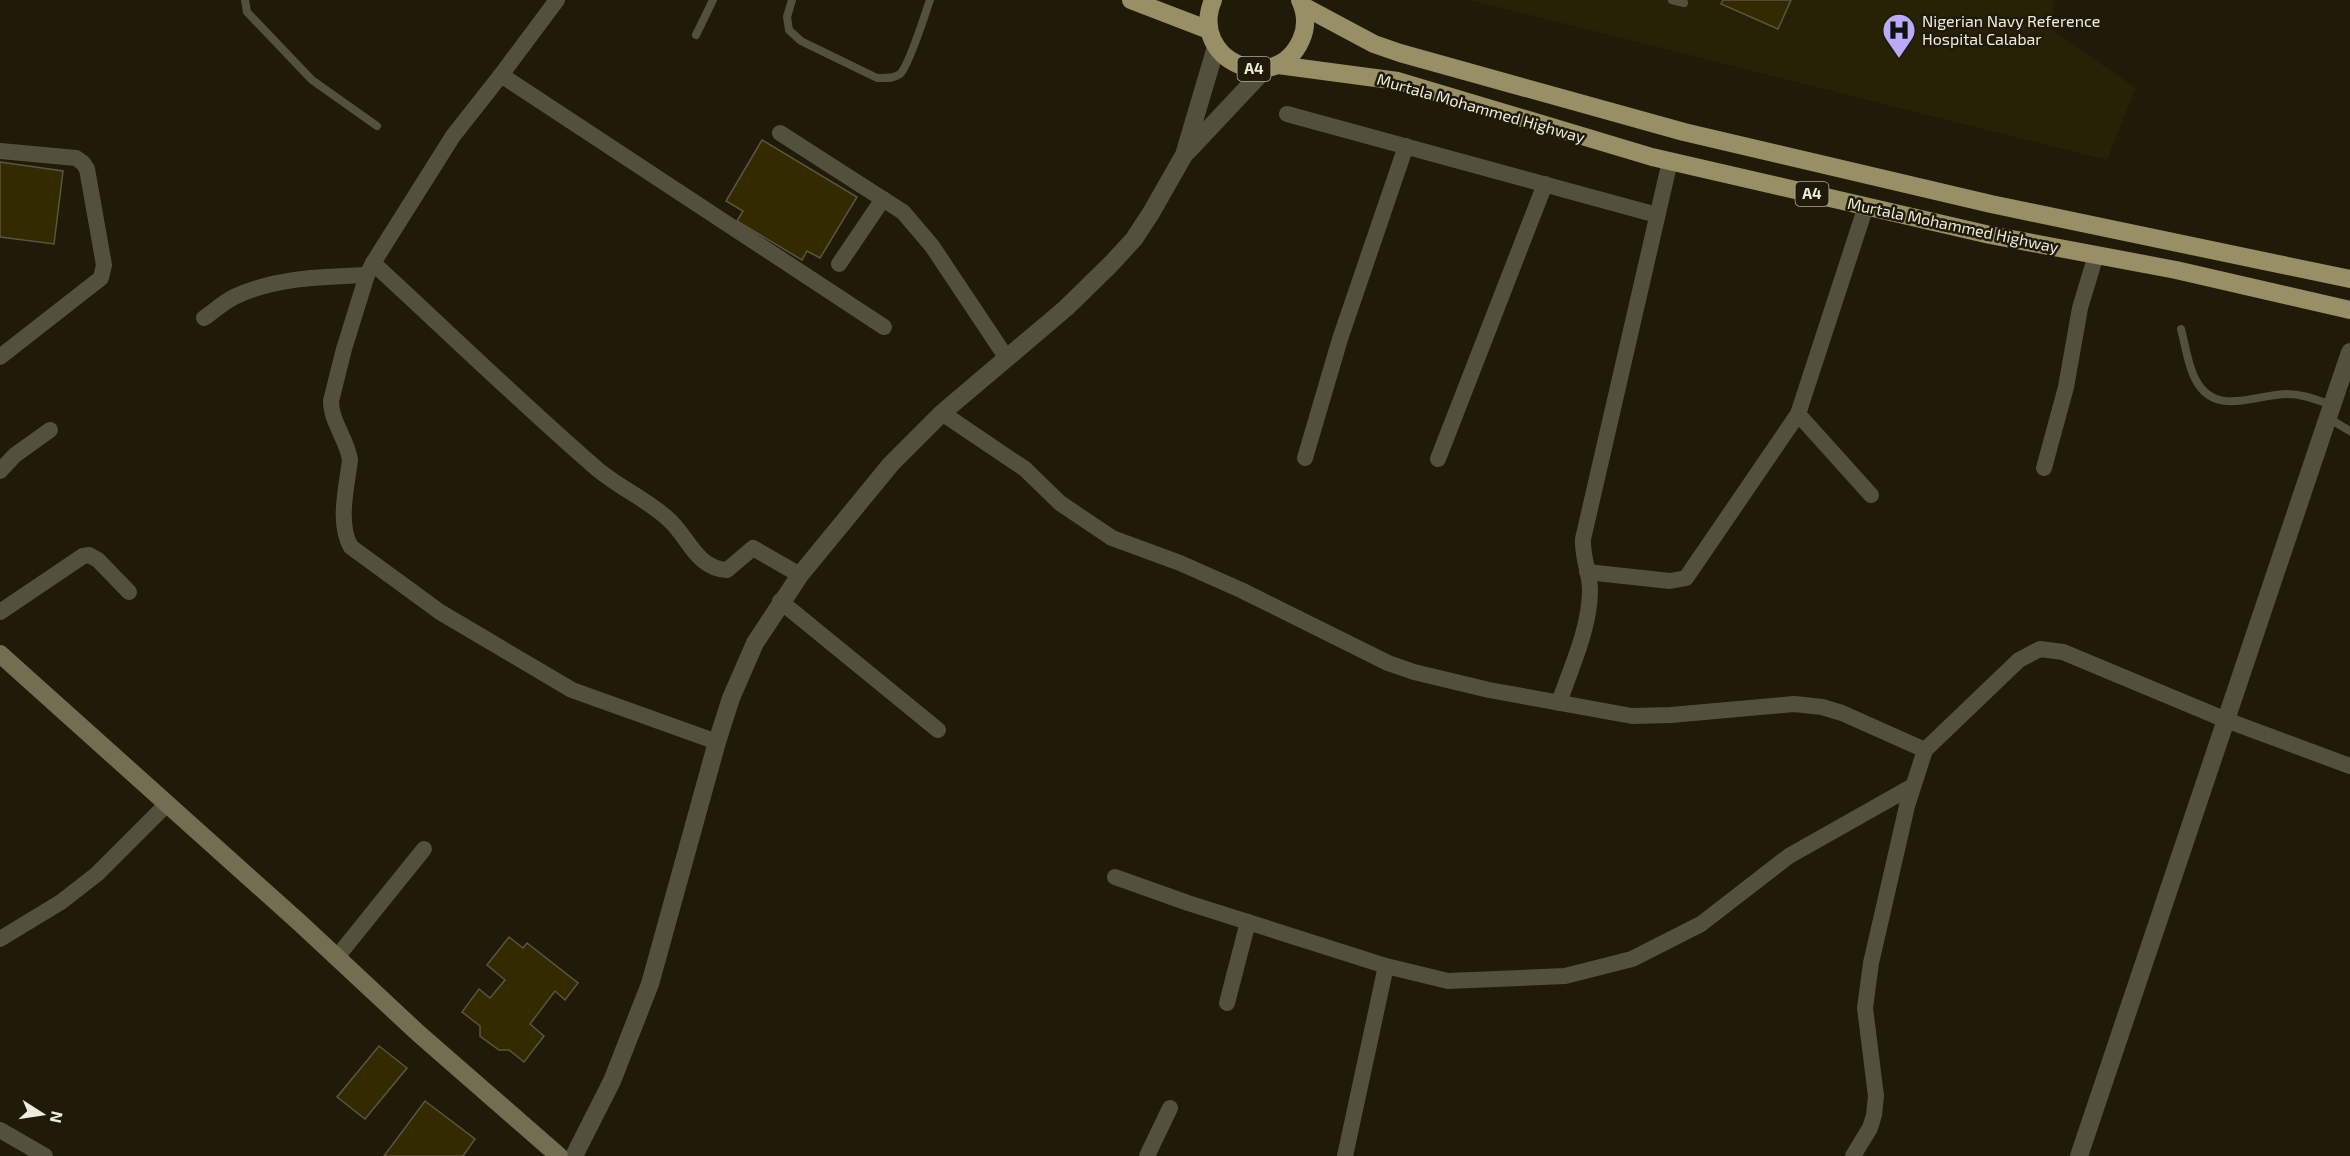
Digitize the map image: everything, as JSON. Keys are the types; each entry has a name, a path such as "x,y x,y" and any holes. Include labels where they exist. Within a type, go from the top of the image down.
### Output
{"highway":[{"path":"1131,0 1209,30"},
{"name":"A4","path":"1213,0 1209,15 1209,30 1216,47 1233,63 1255,69 1272,66 1290,56 1303,36 1305,21 1302,3"},
{"name":"Murtala Mohammed Highway","path":"1302,3 1374,44 1400,53 1684,132 1991,204 2350,279"},
{"name":"Murtala Mohammed Highway","path":"1272,66 1398,81 1670,161 1990,235 2176,270 2350,310"}],"main road":[{"path":"0,654 417,1033 559,1156"}],"street":[{"path":"557,0 453,136 370,269 344,349 331,401 331,410 349,451 346,535 351,547 440,612 572,690 717,742"},
{"path":"574,1156 612,1081 650,984 717,742 731,698 754,643 780,601 891,464 942,413 1066,308 1134,239 1184,155 1216,47"},
{"path":"1184,155 1272,66"},
{"path":"501,75 884,327"},
{"path":"1287,114 1657,215"},
{"path":"780,133 903,212 932,246 1006,357"},
{"path":"1305,458 1340,339 1406,147"},
{"path":"0,151 76,158 83,162 87,169 104,266 101,278 0,357"},
{"path":"1559,702 1584,629 1590,587 1582,555 1583,539 1670,161"},
{"path":"1438,459 1545,184"},
{"path":"839,264 883,199"},
{"path":"1587,572 1671,581 1686,578 1798,414 1866,206"},
{"path":"2044,468 2066,387 2080,308 2096,255"},
{"path":"204,318 234,297 265,286 309,277 370,269 596,469 667,518 694,553 705,562 721,570 727,570 753,548 800,575"},
{"path":"2079,1156 2330,411 2345,382 2350,352"},
{"path":"942,413 1025,469 1060,503 1112,538 1180,563 1231,586 1388,663 1440,680 1632,716 1671,715 1794,704 1822,707 1842,713 1925,750"},
{"path":"1798,414 1871,495"},
{"path":"0,471 15,455 50,430"},
{"path":"0,612 82,556 90,555 98,560 129,592"},
{"path":"780,601 938,730"},
{"path":"1853,1156 1870,1128 1876,1096 1865,1008 1871,963 1914,786 1925,750 2019,660 2040,649 2063,652 2226,720 2350,766"},
{"path":"1115,877 1386,966 1448,981 1565,976 1632,959 1701,924 1790,856 1914,786"},
{"path":"0,939 61,902 97,874 167,804"},
{"path":"336,957 424,849"},
{"path":"1227,1003 1248,922"},
{"path":"1345,1156 1386,966"},
{"path":"1147,1156 1170,1108"},
{"path":"0,1130 45,1156"}],"lane":[{"path":"245,0 247,12 312,80 377,126"},
{"path":"696,35 712,0"},
{"path":"792,0 787,17 789,30 801,41 877,78 891,78 901,73 907,63 930,0"},
{"path":"1672,0 1684,3"},
{"path":"2181,329 2193,375 2204,391 2213,398 2227,403 2287,394 2304,396 2330,411 2350,431"}],"shaded area":[{"name":"Nigerian Navy Reference Hospital Calabar","path":"1470,0 2054,0 2051,30 2136,88 2107,160"}],"building":[{"path":"1723,0 1791,0 1778,29 1721,4"},
{"path":"762,140 857,197 820,258 807,251 802,260 737,221 743,211 726,201"},
{"path":"0,162 63,171 54,244 0,237"},
{"path":"509,937 523,948 527,943 578,983 565,1000 555,991 530,1024 544,1036 524,1062 509,1050 499,1050 480,1036 480,1026 462,1012 479,989 490,998 505,980 487,965"},
{"path":"379,1046 407,1068 365,1119 337,1097"},
{"path":"425,1101 475,1139 463,1156 384,1156"}],"place":[{"name":"Nigerian Navy Reference Hospital Calabar","path":"1899,59"}]}
